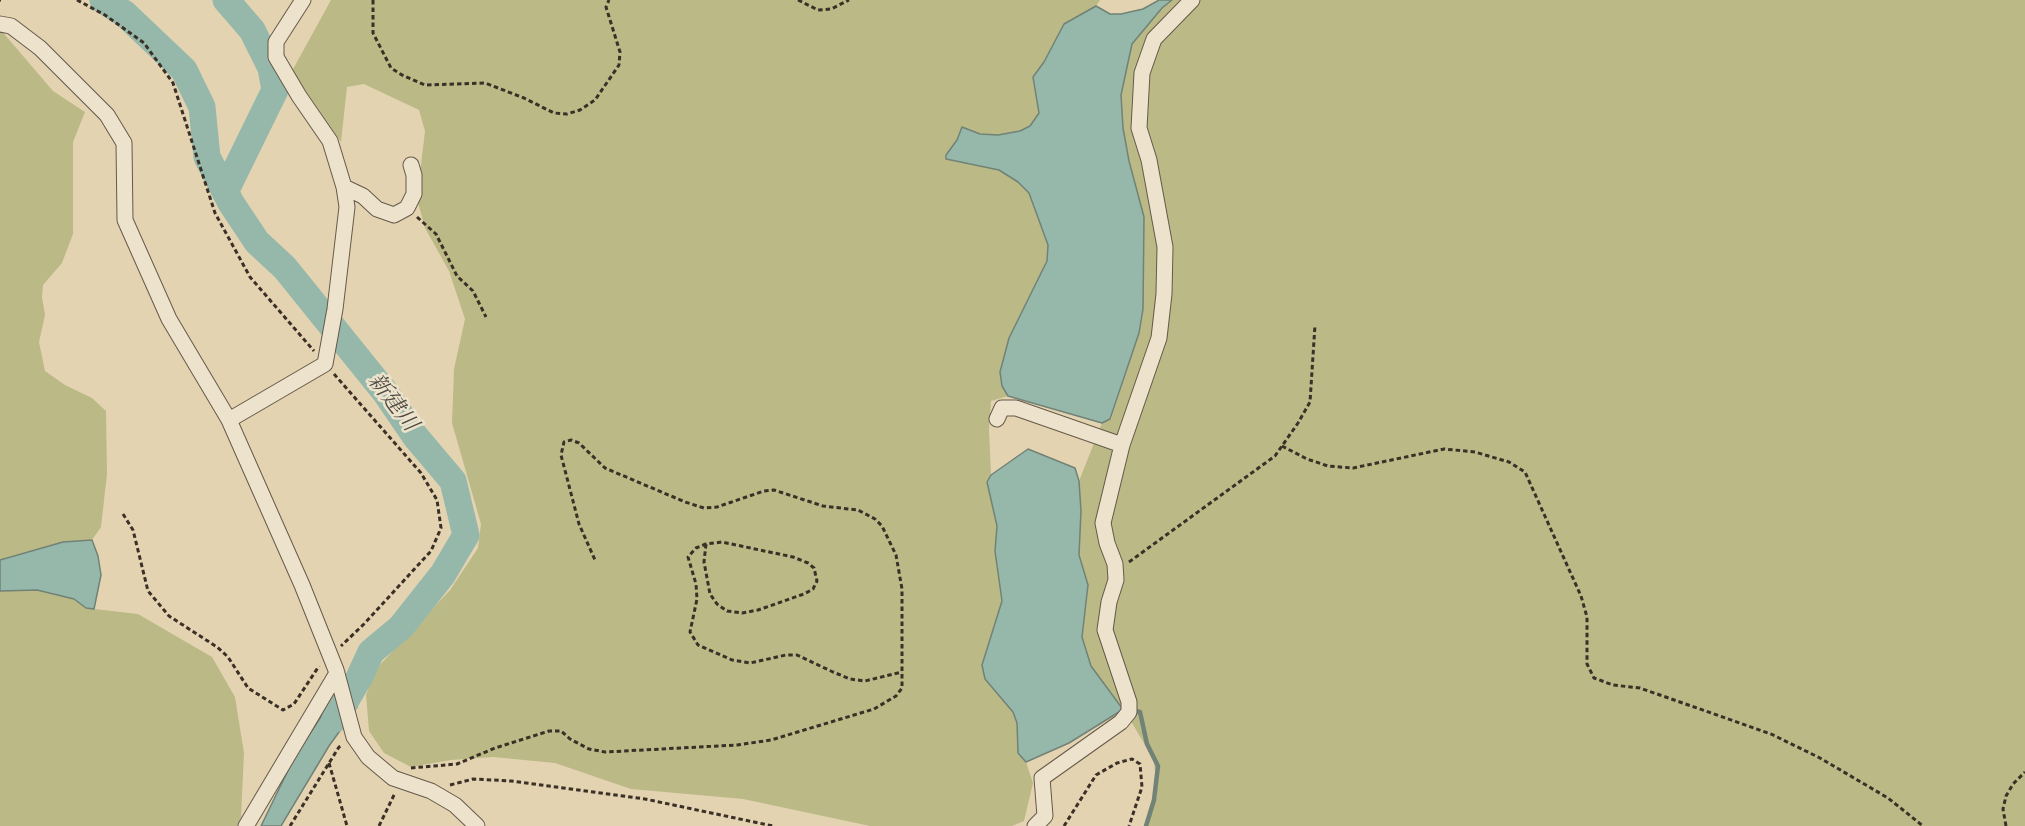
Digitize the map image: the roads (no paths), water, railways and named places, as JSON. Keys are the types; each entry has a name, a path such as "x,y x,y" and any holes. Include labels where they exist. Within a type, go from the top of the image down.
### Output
{"street":[{"path":"229,420 325,364 335,309 347,207 344,187 330,141 276,57 276,42 303,0"},
{"path":"1035,826 1045,816 1042,778 1121,722 1129,712 1129,702 1105,630 1109,602 1116,580 1115,564 1103,523 1122,445 1159,338 1164,294 1165,247 1149,160 1140,128 1142,73 1154,39 1192,0"},
{"path":"0,24 11,26 40,48 107,114 124,143 125,220 169,319 229,420 329,652 354,737 368,757 393,778 431,791 455,805 477,826"},
{"path":"344,187 363,196 377,209 394,215 407,208 414,194 414,175 411,165"},
{"path":"997,419 1002,408 1016,408 1122,445"},
{"path":"246,826 338,678"}],"waterway":[{"name":"新建川","path":"103,0 125,14 184,70 202,107 207,157 231,203 257,242 285,268 385,392 415,436 453,481 466,535 443,574 401,627 371,652 335,719"},
{"path":"225,192 275,90 271,68 252,30 226,0"},
{"path":"1131,710 1140,712 1147,744 1158,766 1154,800 1146,826"}]}
